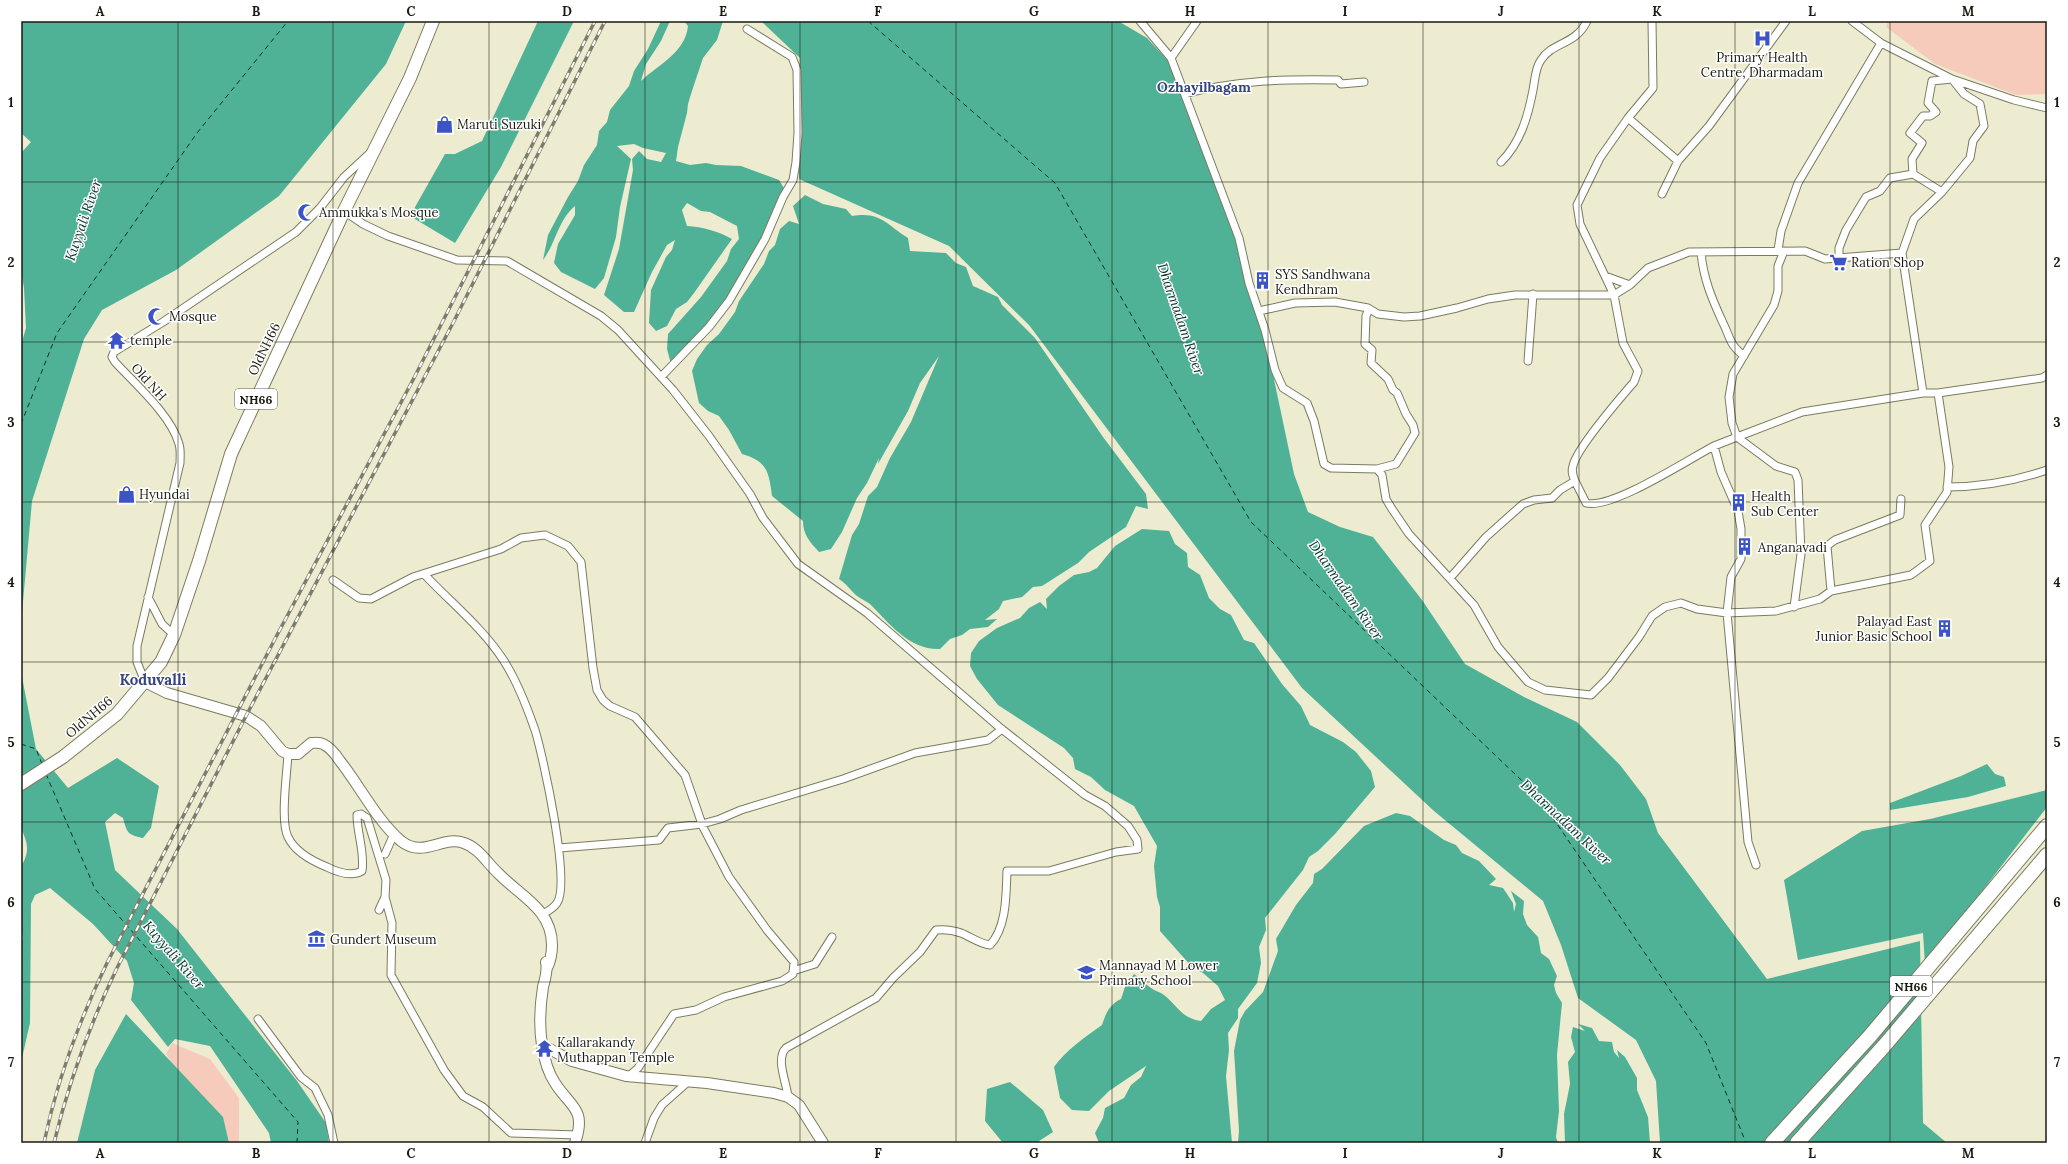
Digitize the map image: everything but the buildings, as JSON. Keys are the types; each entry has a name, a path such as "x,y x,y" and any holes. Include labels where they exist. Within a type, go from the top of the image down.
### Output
{"highway":[{"name":"NH66","path":"1772,1143 1870,1036 2047,826"},
{"name":"NH66","path":"1797,1143 1884,1046 2047,855"}],"main road":[{"name":"OldNH66","path":"21,784 64,757 117,714 161,662 174,635 199,561 231,454 344,211 410,78 433,21"},
{"path":"145,682 167,693 246,716 261,726 282,751 288,754 298,754 311,743 323,744 331,750 394,834 406,844 419,848 428,848 451,841 464,843 475,849 498,874 543,914 548,968 543,988 540,1024 542,1045 545,1064 555,1083 575,1108 579,1125 576,1139"},
{"path":"542,1045 572,1061 629,1076 689,1081 774,1093 788,1098 799,1106 823,1143"}],"street":[{"path":"1140,21 1171,58 1239,238 1249,283 1280,382 1287,391 1301,398 1307,403 1311,411 1326,467 1377,469 1396,464 1415,433 1413,425 1406,414 1397,393 1393,390 1388,379 1371,363 1372,350 1365,344 1366,316 1369,308"},
{"path":"1171,58 1197,21"},
{"path":"1501,162 1514,146 1527,120 1541,59 1554,48 1581,32 1587,21"},
{"path":"1652,21 1653,88 1628,118 1600,158 1577,205 1580,224 1614,295 1623,343 1638,371 1634,382 1585,445 1573,465 1572,473 1586,503 1599,503 1612,499 1663,475 1714,446 1802,412 1922,393 1938,393 2042,378 2047,375"},
{"path":"1662,194 1678,161 1709,126 1786,21"},
{"path":"1852,21 1881,43 1952,79 2014,100 2047,108"},
{"path":"661,377 709,327 729,300 766,239 783,198 793,180 798,132 796,70 792,57 747,29"},
{"path":"1794,607 1801,554 1798,480 1795,472 1776,466 1737,437 1732,423 1729,397 1733,374 1774,305 1778,290 1778,266 1782,231 1798,183 1881,43"},
{"path":"1185,94 1214,86 1290,79 1338,80 1341,84 1364,82"},
{"path":"1913,174 1912,158 1922,143 1910,133 1924,116 1930,116 1936,112 1928,103 1932,82 1952,79"},
{"path":"1922,393 1902,253 1914,219 1942,192 1970,158 1973,141 1984,126 1980,104 1964,94 1952,79"},
{"path":"1628,118 1678,161"},
{"name":"Old NH","path":"145,682 137,662 136,646 180,463 180,445 174,431 164,417 115,362 112,356 114,352 163,322 296,232 320,208 344,177 376,147"},
{"path":"1839,258 1839,248 1846,230 1866,197 1880,191 1890,178 1913,174 1942,192"},
{"path":"344,211 363,224 388,236 457,260 508,261 601,316 618,330 661,377 709,436 750,494 763,518 798,564 867,613 903,646 1002,729 1085,794 1105,806 1128,826 1137,840 1138,849 1116,852 1049,871 1007,871 1004,909 995,940 990,945 985,945 961,933 948,929 936,930 920,952 893,978 876,998 786,1048 782,1052 781,1063 788,1098"},
{"path":"1259,311 1295,303 1335,302 1369,308 1378,314 1389,316 1420,316 1457,308 1488,299 1533,294 1614,295 1630,285 1648,268 1673,257 1690,252 1781,250 1805,251 1825,259 1902,253"},
{"path":"1701,252 1704,276 1711,299 1732,345 1744,356"},
{"path":"1605,276 1630,285"},
{"path":"1528,361 1533,294"},
{"path":"1377,469 1382,475 1386,499 1392,509 1410,534 1474,605 1498,647 1528,682 1545,690 1591,695 1608,678 1635,643 1652,616 1665,607 1681,604 1697,609 1727,612 1776,611 1820,599 1831,591 1911,576 1930,561 1925,525 1947,492 1949,467 1938,393"},
{"path":"1714,446 1721,472 1738,511 1741,529 1741,559 1731,577 1727,612 1748,842 1756,865"},
{"path":"1947,487 1964,487 2000,482 2047,470"},
{"path":"1450,578 1486,537 1523,504 1534,500 1552,498 1560,490 1575,481"},
{"path":"1831,591 1828,546 1835,540 1900,515 1901,499"},
{"path":"333,580 359,598 372,599 413,577 501,549 521,538 545,535 568,546 581,562 593,668 597,690 603,700 610,706 635,717 674,761 684,775 702,824 728,877 767,930 794,962 793,974 782,981 724,997 692,1011 674,1014 638,1068 629,1076"},
{"path":"424,574 495,647 505,663 525,705 535,731 544,766 559,848 561,891 558,902 550,910 543,914"},
{"path":"148,597 162,624 174,635"},
{"path":"559,848 659,840 668,828 702,824 741,810 843,779 915,753 988,740 1002,729"},
{"path":"288,754 285,820 288,836 294,847 314,862 334,870 356,874 362,871 363,863 357,825 357,815 361,814 367,818 386,880 385,897 392,923 391,975 444,1070 463,1096 483,1107 511,1133 576,1139"},
{"path":"385,854 394,834"},
{"path":"379,910 385,897"},
{"path":"793,971 815,964 832,937"},
{"path":"258,1019 302,1076 315,1088 328,1114 334,1143"},
{"path":"646,1143 654,1118 662,1105 689,1081"}],"shaded area":[{"path":"1888,21 2047,21 2047,94 2016,95 1935,64 1886,27"},
{"path":"172,1043 210,1059 239,1098 239,1143 226,1143 166,1054"}],"water":[{"name":"Kuyyali River","path":"21,21 406,21 386,64 279,196 176,270 102,310 84,339 32,501 21,624 21,345 26,328 24,288 21,269 21,153 31,142 21,133"},
{"path":"538,21 574,21 501,167 455,243 410,216 445,154 455,154 482,141"},
{"path":"661,21 670,21 661,41 646,64 641,81 677,51 686,35 688,26 684,21 723,21 717,40 703,58 688,104 676,161 690,165 706,163 741,166 779,180 785,190 757,255 691,350 681,362 671,364 667,349 668,334 701,297 727,261 731,249 739,239 737,226 710,212 701,211 687,203 682,210 687,226 710,230 732,239 687,302 676,309 667,326 656,331 649,323 651,290 666,257 672,250 675,240 667,245 652,272 634,312 624,312 604,295 619,249 633,170 632,159 639,151 647,159 661,162 666,153 643,148 634,144 617,146 631,159 620,207 616,237 604,278 595,289 561,272 554,263 558,244 575,215 575,206 565,218 543,260 548,235 578,181 584,165 597,145 599,131 607,122 610,110 629,86 634,71 648,49"},
{"name":"Dharmadam River","path":"761,21 1118,21 1147,38 1170,63 1222,199 1238,248 1272,370 1294,474 1308,512 1340,527 1373,537 1422,600 1465,664 1524,697 1577,722 1620,765 1646,799 1658,833 1767,979 1920,941 1923,1123 1947,1143 1660,1143 1656,1081 1636,1040 1578,998 1561,945 1543,901 1434,811 1302,688 1029,325 949,246 799,179 800,58"},
{"path":"805,195 823,204 846,209 852,216 869,215 876,217 908,238 910,251 946,253 956,263 966,267 973,286 998,297 1002,305 1035,338 1103,437 1146,494 1148,509 1136,506 1126,527 1089,552 1078,563 1042,586 1033,587 1022,597 1003,601 999,609 985,620 997,619 988,627 970,629 962,635 950,639 940,649 919,645 901,634 870,604 857,596 839,579 852,535 859,524 868,496 877,487 890,458 911,422 939,356 920,383 908,411 878,464 879,458 867,483 857,498 842,532 831,549 819,552 806,534 803,521 772,496 770,480 762,464 757,460 742,454 729,430 719,416 708,411 699,403 692,371 697,359 707,345 719,334 735,312 739,301 764,264 769,251 775,245 780,229 789,221 799,224 793,206"},
{"path":"1142,529 1169,531 1175,544 1187,553 1188,567 1200,575 1209,598 1220,609 1231,615 1244,640 1254,643 1282,684 1301,706 1310,725 1343,742 1356,752 1371,771 1375,787 1335,834 1318,851 1309,857 1303,870 1265,918 1266,930 1259,947 1261,963 1257,983 1238,1009 1238,1018 1228,1033 1229,1050 1226,1076 1232,1143 1099,1143 1095,1133 1103,1118 1105,1108 1124,1098 1131,1085 1141,1077 1146,1066 1109,1091 1089,1111 1072,1110 1060,1098 1054,1067 1070,1049 1102,1025 1108,1010 1121,999 1125,987 1134,974 1151,988 1169,999 1184,1015 1194,1020 1201,1021 1211,1009 1225,1000 1218,986 1203,973 1192,967 1160,931 1160,907 1157,897 1154,866 1157,846 1134,806 1105,790 1091,777 1075,769 1073,758 1064,748 998,705 977,679 970,666 971,653 979,641 997,628 1020,618 1029,608 1040,602 1047,609 1046,599 1059,586 1074,575 1089,572 1097,568 1115,546"},
{"name":"Kuyyali River","path":"21,672 36,749 68,788 117,758 159,786 151,828 143,838 134,836 128,832 123,818 115,813 105,822 115,870 177,929 297,1081 326,1123 329,1143 271,1143 269,1133 210,1046 175,1039 168,1047 131,1000 134,983 127,961 93,924 50,888 35,895 31,904 30,1023 22,1058 21,1057 21,944 23,938 21,926 21,862 23,863 25,858 27,846 21,828"},
{"path":"1987,764 1995,774 2004,777 2006,786 1968,797 1890,810 1890,803 1961,776"},
{"path":"2047,790 2047,807 1925,965 1923,933 1798,960 1784,880 1862,831 1930,819"},
{"path":"1396,813 1410,816 1444,840 1456,845 1462,853 1479,861 1496,879 1489,885 1503,888 1513,903 1514,912 1516,904 1511,891 1524,901 1523,914 1527,925 1538,937 1541,953 1549,959 1557,976 1554,985 1556,993 1562,1003 1557,1055 1559,1111 1556,1137 1558,1143 1238,1143 1239,1131 1234,1051 1240,1020 1245,1011 1263,992 1278,951 1276,939 1296,905 1313,883 1314,874 1322,869 1364,826"},
{"path":"126,1014 223,1117 229,1143 77,1143 95,1070"},
{"path":"1578,1024 1592,1028 1599,1041 1612,1042 1614,1052 1619,1058 1617,1050 1625,1057 1637,1078 1637,1090 1648,1117 1650,1143 1565,1143 1564,1114 1570,1084 1568,1062 1575,1052 1571,1037 1573,1027 1585,1031"},
{"path":"1010,1082 1043,1110 1053,1132 1036,1143 1003,1143 985,1121 987,1089"}],"ferry route":[{"path":"21,424 57,333 197,133 288,21"},
{"path":"868,21 1055,183 1251,522 1538,796 1706,1043 1746,1143"},
{"path":"21,744 36,749 42,764"},
{"path":"46,774 95,889 298,1122 297,1143"}],"railway":[{"path":"44,1143 55,1096 70,1051 87,1007 107,963 276,637 414,378 595,21"},
{"path":"54,1143 73,1076 97,1011 117,968 246,716 453,323 605,21"}],"place":[{"name":"Primary Health Centre, Dharmadam","path":"1762,38"},
{"name":"Maruti Suzuki","path":"444,124"},
{"name":"Ammukka's Mosque","path":"306,212"},
{"name":"Ration Shop","path":"1838,262"},
{"name":"SYS Sandhwana Kendhram","path":"1262,281"},
{"name":"Mosque","path":"156,316"},
{"name":"temple","path":"117,340"},
{"name":"Hyundai","path":"126,494"},
{"name":"Health Sub Center","path":"1738,503"},
{"name":"Anganavadi","path":"1745,547"},
{"name":"Palayad East Junior Basic School","path":"1945,628"},
{"name":"Gundert Museum","path":"317,939"},
{"name":"Mannayad M Lower Primary School","path":"1086,972"},
{"name":"Kallarakandy Muthappan Temple","path":"544,1049"}],"district":[{"name":"Ozhayilbagam","path":"1204,87"},
{"name":"Koduvalli","path":"153,679"}]}
